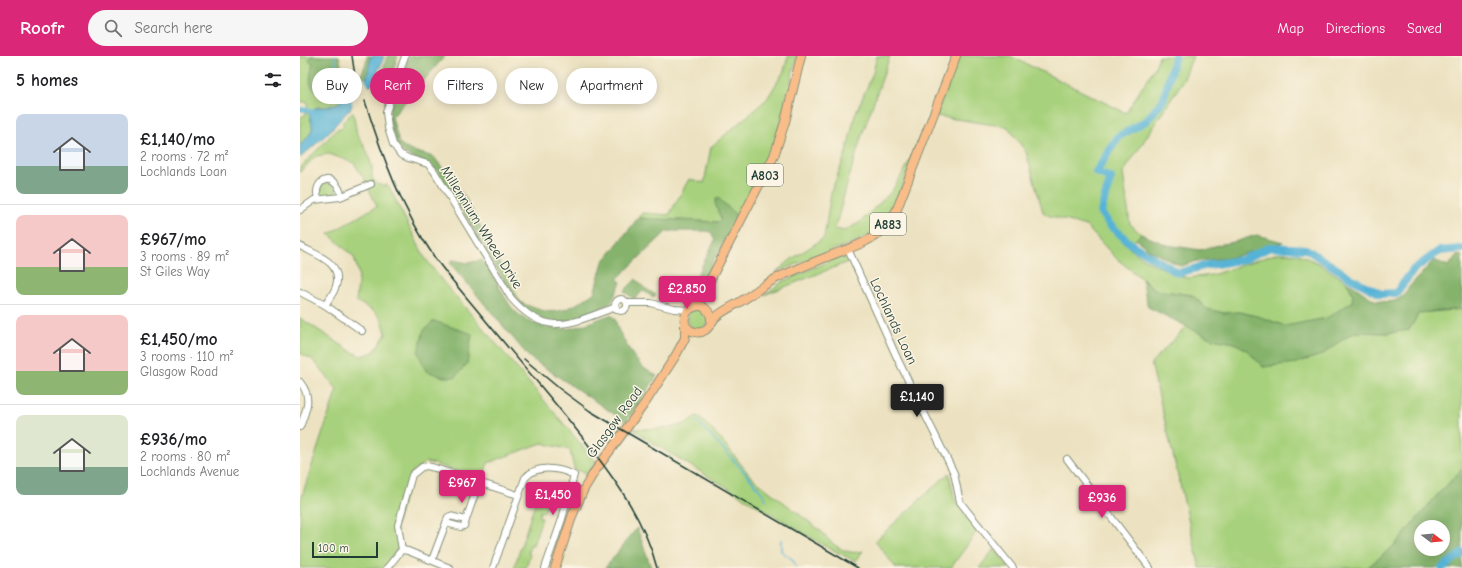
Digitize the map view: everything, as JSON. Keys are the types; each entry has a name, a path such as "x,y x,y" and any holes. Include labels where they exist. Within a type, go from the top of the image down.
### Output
{"main road":[{"name":"A803","path":"690,308 707,285 774,156 785,122 801,56"},
{"name":"A883","path":"730,308 779,277 848,249 884,229 893,217 956,56"},
{"name":"A803","path":"707,285 705,295 707,310"},
{"path":"683,344 686,334 685,316 690,308 699,306 707,310 719,311 730,308"},
{"path":"683,344 689,337 706,330 717,316 730,308"},
{"path":"707,310 711,318 711,324"},
{"path":"685,324 690,330 697,333"},
{"name":"Glasgow Road","path":"556,566 573,514 589,480 645,403 683,344"}],"street":[{"name":"Millennium Wheel Drive","path":"405,56 386,112 388,128 393,144 400,154 428,164 434,171 511,298 524,312 544,322 557,324 576,322 616,307 616,302 621,299 624,299 627,303 651,302 674,309"},
{"path":"318,199 317,191 319,184 328,180 336,183 340,188 342,196"},
{"path":"300,210 309,203 318,199 342,196 371,184"},
{"path":"300,246 328,260 335,269 337,280 336,285 325,305"},
{"name":"Lochlands Loan","path":"848,249 895,354 954,473 960,502 1013,568"},
{"path":"300,292 325,305 362,331"},
{"path":"674,309 690,308"},
{"path":"674,309 680,315 685,324"},
{"path":"300,382 304,387 308,398 308,404 300,427"},
{"path":"1067,459 1150,568"},
{"path":"402,550 398,525 412,475 422,467 427,466 518,495"},
{"path":"493,568 525,478 528,474 543,468 574,475 562,519 545,568"},
{"path":"432,560 446,523 461,528 464,526 479,482"},
{"path":"402,550 450,568"},
{"path":"387,568 402,550"},
{"name":"Glasgow Road","path":"548,561 556,566"}],"green space":[{"path":"300,56 321,56 320,68 312,68 312,104 336,104 332,106 316,107 310,119 312,123 312,130 300,146 300,118 306,114 308,103 300,101"},
{"path":"311,56 339,56 342,68 312,68 313,63 309,61"},
{"path":"367,56 371,56 367,77 362,82 362,74"},
{"path":"387,56 398,56 394,68 383,68"},
{"path":"409,56 445,56 425,79 425,68 405,68"},
{"path":"788,56 797,56 773,151 765,169 738,217 717,197 717,208 721,219 718,222 638,218 642,213 669,215 689,179 704,183 711,147 767,99 784,71"},
{"path":"877,56 890,56 861,138 835,229 844,231 859,223 891,192 905,170 924,128 894,208 881,228 872,234 776,272 792,259 824,238 831,192 846,153 855,115 873,73"},
{"path":"959,56 1010,56 1126,113 1155,67 1159,56 1193,56 1183,81 1123,173 1130,224 1141,234 1128,247 1144,259 1170,272 1188,278 1212,275 1278,253 1298,254 1318,263 1346,281 1353,294 1352,302 1327,318 1285,326 1260,317 1239,312 1224,313 1207,309 1192,295 1156,290 1117,259 1086,226 1047,215 1043,212 1026,152 1008,127 936,116"},
{"path":"312,68 312,86 310,78"},
{"path":"392,104 403,104 392,117 399,143 409,150 434,157 466,199 520,302 532,307 542,310 558,311 575,305 594,293 603,262 638,218 718,222 721,219 715,203 717,197 738,217 694,296 691,298 686,297 715,240 711,232 707,231 671,231 666,232 617,279 621,282 611,303 573,321 551,322 541,319 524,309 516,302 466,216 437,170 404,153 397,147 389,120"},
{"path":"353,112 357,134 367,151 372,167 372,178 377,184 384,186 388,185 425,258 443,282 596,462 588,474 574,469 570,450 542,443 488,463 482,480 426,462 412,472 396,526 400,545 384,568 300,568 300,502 337,389 313,360 300,353 300,318 352,352 361,356 374,352 386,334 382,321 376,313 356,301 359,275 354,257 329,234 377,206 364,179 354,163 329,154 316,156 300,172 300,168 338,128 340,130 344,125 342,123"},
{"path":"324,183 330,183 336,188 335,194 331,196 323,196 320,194 319,189"},
{"path":"1141,234 1167,245 1200,250 1257,235 1283,242 1230,258 1197,261 1181,266 1149,250 1136,239"},
{"path":"843,255 848,262 764,295 782,282"},
{"path":"1457,255 1462,256 1462,309 1419,313 1409,330 1388,333 1356,332 1343,339 1322,355 1296,363 1263,367 1247,350 1235,343 1212,339 1148,307 1142,279 1156,290 1192,295 1207,309 1224,313 1239,312 1260,317 1285,326 1327,318 1352,302 1353,294 1346,281 1374,300 1385,302 1395,301 1402,297 1434,260 1448,266"},
{"path":"453,260 468,263 482,260 509,304 515,311 529,321 538,325 555,329 564,329 577,327 610,315 613,316 619,331 636,360 644,368 657,376 626,422 529,357 451,264 450,262"},
{"path":"636,279 643,287 656,295 653,297 643,291 634,299 624,291"},
{"path":"698,309 705,312 708,319 705,326 698,329 691,326 688,319 691,312"},
{"path":"1462,309 1462,469 1416,520 1414,520 1414,522 1396,544 1367,568 1200,568 1151,363 1187,326 1212,339 1235,343 1247,350 1263,367 1322,355 1343,339 1356,332 1388,333 1409,330 1419,313"},
{"path":"434,321 472,334 467,364 455,377 444,377 426,371 418,352 424,330"},
{"path":"698,416 720,438 752,478 821,531 837,547 852,552 863,551 855,561 823,545 656,445 633,429 676,426 684,424"},
{"path":"1462,469 1462,568 1367,568 1396,544 1414,522 1414,556 1450,556 1450,520 1416,520"},
{"path":"949,473 955,501 977,531 951,568 896,568 875,541"},
{"path":"540,488 548,490 549,493 544,512 540,511 539,517 542,518 533,545 530,545 528,553 530,554 526,568 514,568"},
{"path":"637,528 651,568 605,568"},
{"path":"994,549 1010,568 979,568"}],"water":[{"path":"371,56 384,56 380,68 370,68 370,86 362,91 362,82 367,77"},
{"path":"353,104 351,108 326,135 300,158 300,146 310,134 312,128 311,120 306,109 312,110 333,105"}],"pier":[{"path":"364,77 369,87 362,95 362,79"}],"waterway":[{"path":"335,56 336,68"},
{"path":"1175,56 1163,100 1147,120 1118,137 1096,172 1111,178 1101,213 1110,225 1132,245 1178,273 1208,265 1242,260 1270,247 1306,249 1354,280 1381,294 1396,293 1414,269 1439,251 1462,249"},
{"path":"300,109 312,111"},
{"path":"697,421 739,466 764,495 766,500"},
{"path":"781,540 781,551 792,559 797,568"},
{"path":"1442,568 1462,553"}],"railway":[{"path":"352,56 354,68"},
{"path":"365,101 378,142 394,182 423,240 447,274 559,408 606,468 636,515 657,568"},
{"path":"524,359 560,389 590,411 858,568"}]}
